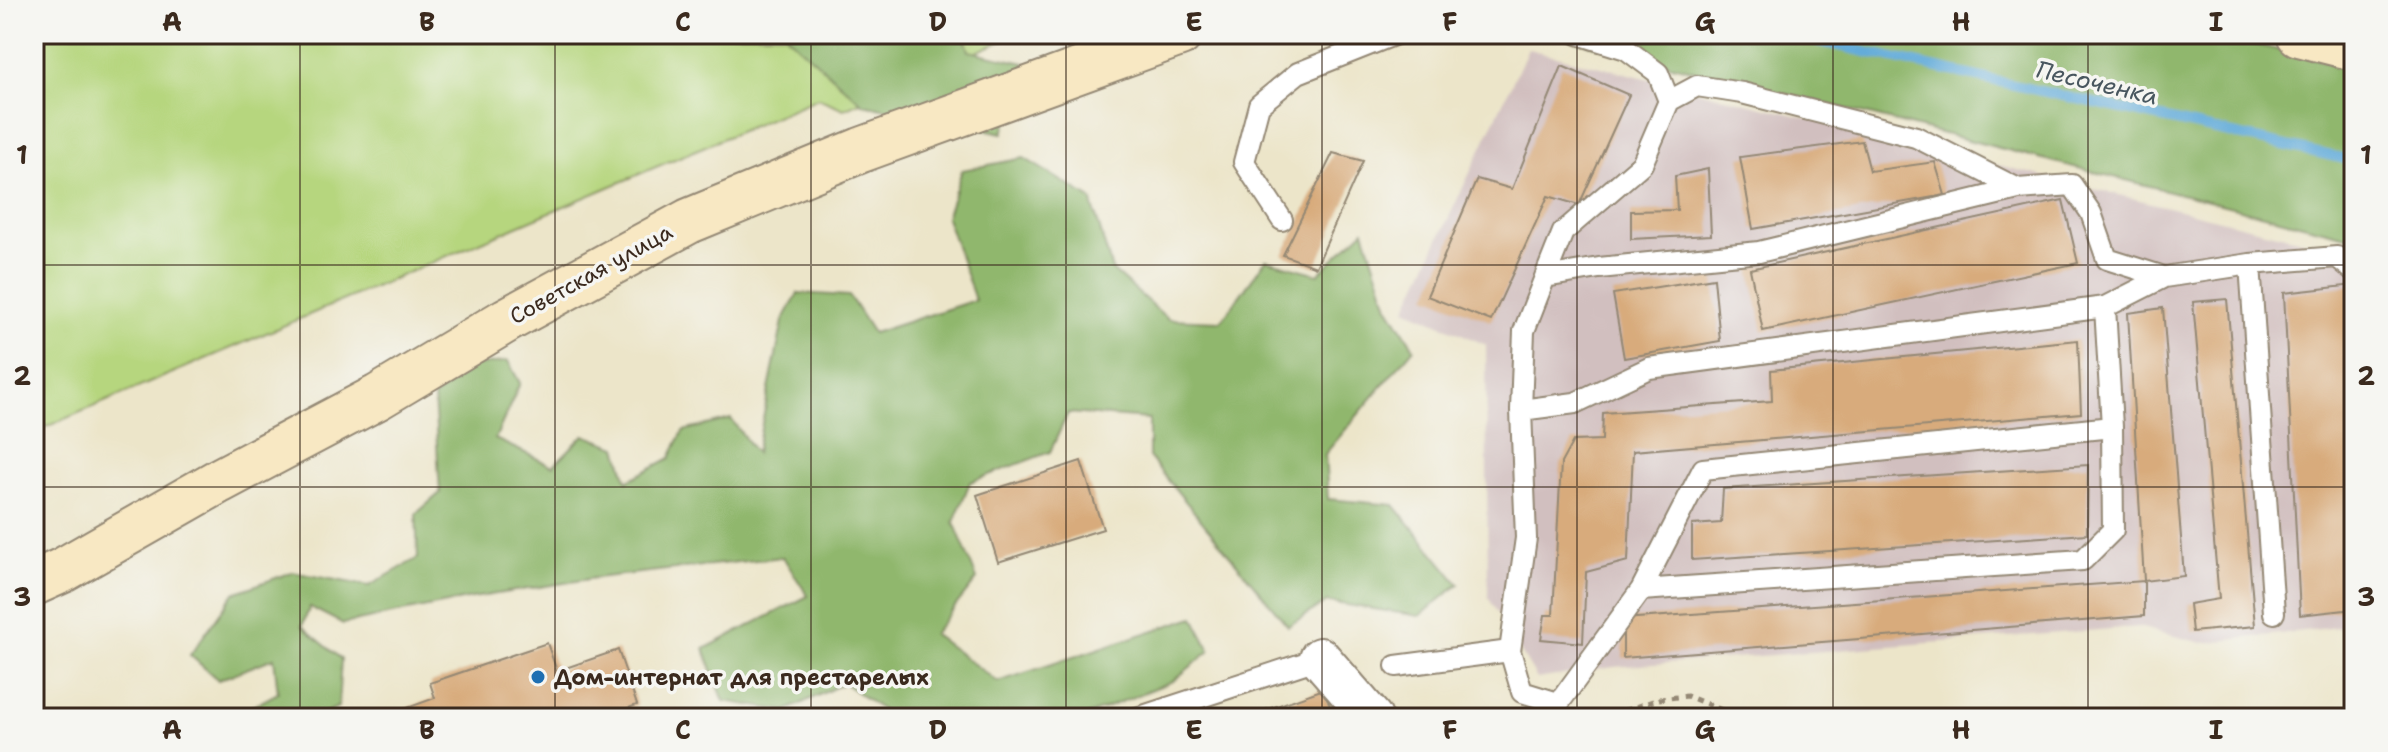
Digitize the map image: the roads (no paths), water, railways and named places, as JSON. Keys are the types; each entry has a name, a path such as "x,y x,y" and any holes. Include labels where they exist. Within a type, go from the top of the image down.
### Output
{"street":[{"name":"Советская улица","path":"34,583 378,397 507,320 689,221 861,150 1180,34"},
{"path":"2299,34 2354,48"},
{"path":"1320,658 1372,718"}],"lane":[{"path":"1282,220 1244,162 1259,105 1298,73 1396,34"},
{"path":"1578,34 1626,49 1658,73 1669,101"},
{"path":"2018,189 1916,137 1742,93 1697,86 1669,101 1642,164 1563,232 1524,331 1521,410 1526,538 1510,651 1522,692 1553,711 1641,590 1703,469 2112,427"},
{"path":"1545,277 1599,268 1759,252 2018,189 2072,185 2091,213 2107,259 2164,277"},
{"path":"1521,410 1575,403 1649,368 2105,307 2164,277 2250,264 2337,257 2354,271"},
{"path":"2250,264 2274,613"},
{"path":"1641,590 2083,560 2113,530 2112,427 2105,307"},
{"path":"1396,666 1510,651"},
{"path":"1137,718 1320,658"}],"waterway":[{"name":"Песоченка","path":"1785,34 2354,161"}],"place":[{"name":"Дом-интернат для престарелых","path":"538,677"}]}
